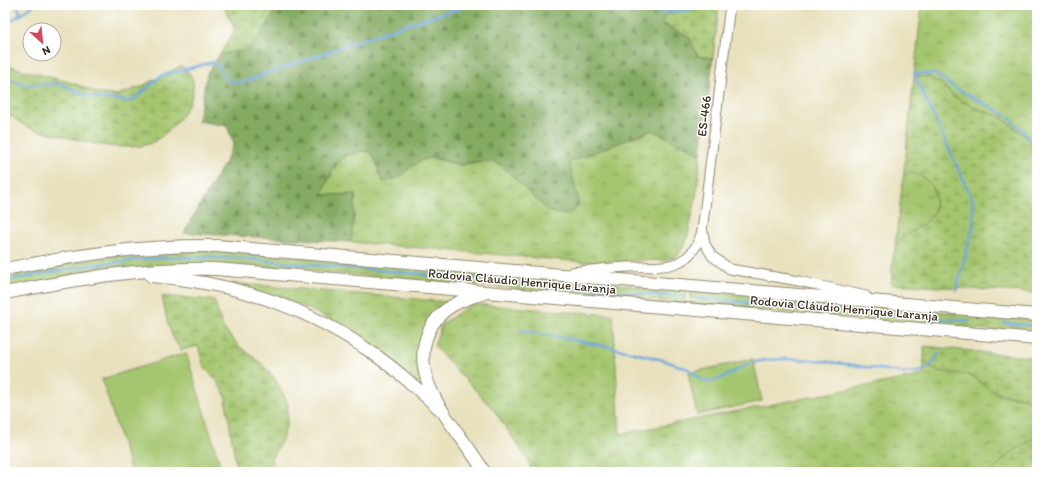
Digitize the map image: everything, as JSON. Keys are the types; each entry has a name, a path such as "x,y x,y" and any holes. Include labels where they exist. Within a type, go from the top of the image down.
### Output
{"main road":[{"name":"Rodovia Cláudio Henrique Laranja","path":"5,269 114,250 191,246 242,248 1037,315"},
{"name":"Rodovia Cláudio Henrique Laranja","path":"5,293 68,281 142,270 216,269 1037,339"},
{"path":"68,281 131,276 172,278 234,289 273,301 311,317 360,344 398,373 442,411"},
{"path":"484,472 469,446 442,411 429,388 423,371 423,353 427,336 440,315 452,305 467,298 491,292"}],"street":[{"name":"ES-466","path":"549,274 628,267 660,268 673,265 685,259 694,249 702,231 705,211 730,5"},
{"name":"ES-466","path":"702,231 705,244 712,256 730,269 818,285 891,303"}],"green space":[{"path":"223,5 280,5 256,41 244,50 220,54 235,30"},
{"path":"280,5 682,5 677,12 665,15 662,23 689,37 698,56 713,58 701,154 652,130 569,162 579,202 574,211 561,214 546,209 501,165 495,163 483,161 455,164 431,158 417,163 395,179 383,182 372,154 369,151 359,152 350,154 338,163 329,177 322,195 356,194 351,242 184,233 223,167 234,144 227,126 198,121 207,74 220,54 244,50"},
{"path":"682,5 719,5 713,58 698,56 689,37 662,23 665,15 677,12"},
{"path":"922,5 1037,5 1037,151 1025,136 1001,117 976,108 953,96 943,85 928,77 914,76"},
{"path":"5,65 75,84 100,94 117,95 140,87 181,66 190,75 193,86 191,99 184,112 164,135 141,146 108,146 34,130 25,126 5,112"},
{"path":"914,76 928,77 943,85 953,96 976,108 1001,117 1025,136 1037,151 1037,293 891,284 895,247 902,238 928,220 933,214 935,207 935,192 932,186 920,175 913,172 904,171"},
{"path":"652,130 701,154 696,198 686,243 678,255 666,260 585,262 351,242 356,194 322,195 329,177 338,163 350,154 369,151 376,157 379,175 392,181 417,162 431,158 457,164 486,161 497,163 509,171 533,197 554,213 579,202 568,162"},
{"path":"904,171 918,174 930,184 934,192 935,207 928,220 922,226 895,246"},
{"path":"216,250 686,290 685,303 240,265 5,288 5,274 115,255"},
{"path":"231,283 450,302 418,354 418,372 423,389 379,352 348,330 332,321 291,302 242,288"},
{"path":"691,290 1037,320 1037,334 690,304"},
{"path":"162,296 214,300 223,328 240,347 261,363 276,380 288,404 287,425 280,444 271,459 275,472 237,472 225,395 217,381 204,367 198,346 181,350 173,338 168,324"},
{"path":"472,304 613,315 620,434 923,375 924,361 929,367 971,375 1001,395 1024,398 1037,406 1037,437 1009,454 991,472 532,472 528,460 493,409 434,346 442,324"},
{"path":"924,346 1037,358 1037,406 1024,398 995,393 971,375 937,371 924,361"},
{"path":"186,353 221,468 209,472 131,472 102,379"},
{"path":"753,359 762,401 697,415 688,373"},
{"path":"1037,437 1037,472 991,472 1009,454"}],"waterway":[{"path":"17,5 21,15"},
{"path":"5,25 34,5"},
{"path":"5,77 25,85 61,84 87,96 132,101 161,76 213,62 228,81 246,81 407,24 471,5"},
{"path":"628,5 649,10 667,12 685,11 705,5"},
{"path":"914,73 972,199 974,223 956,291"},
{"path":"915,73 935,74 955,88 1008,116 1037,146"},
{"path":"5,281 82,267 141,259 179,257 237,258 683,297"},
{"path":"694,298 970,321"},
{"path":"1004,323 1037,326"},
{"path":"521,330 610,347 663,360 688,369 702,380 710,382 722,378 743,366 755,362 790,359 830,362 905,373 917,372 926,369 933,363 939,353"}]}
